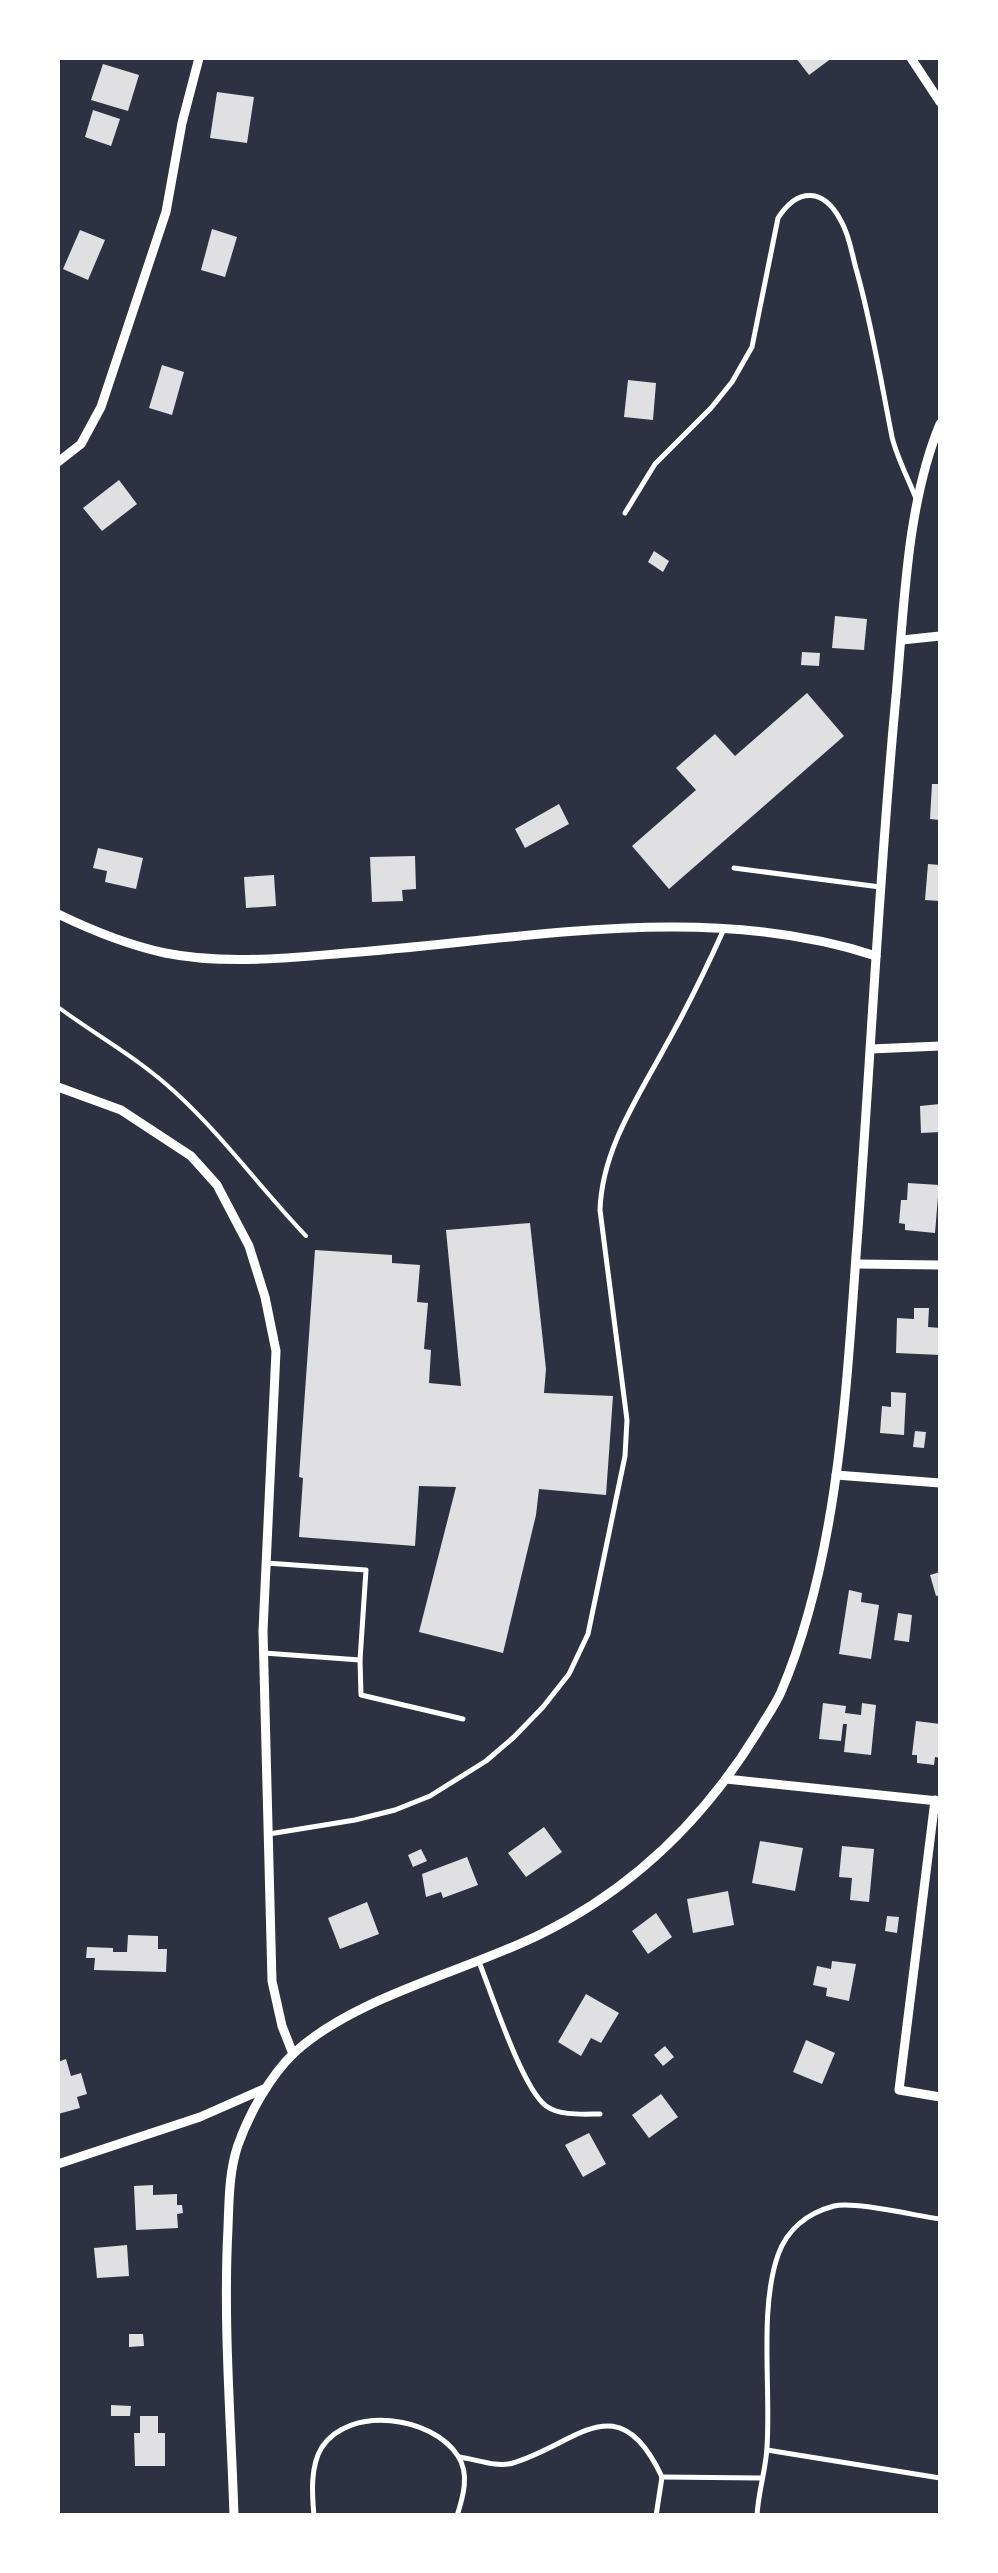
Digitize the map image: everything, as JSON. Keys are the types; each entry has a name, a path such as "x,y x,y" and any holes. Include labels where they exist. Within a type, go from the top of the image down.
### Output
{"street":[{"path":"58,462 80,444 101,408 166,212 199,58"},
{"path":"912,58 940,102"},
{"path":"234,2516 227,2359 230,2181 238,2146 266,2088 293,2054 351,2013 546,1932 613,1893 680,1834 726,1779 780,1696 806,1621 836,1474 856,1264 880,887 902,640 918,504 940,424"},
{"path":"902,640 940,636"},
{"path":"58,914 93,930 164,952 242,960 627,928 777,932 829,940 876,956"},
{"path":"871,1049 940,1046"},
{"path":"58,1087 121,1110 190,1156 217,1185 249,1246 276,1350 265,1563 268,1834 272,1981 293,2054"},
{"path":"856,1264 940,1265"},
{"path":"836,1474 940,1483"},
{"path":"726,1779 938,1801 898,2090 940,2097"},
{"path":"58,2164 200,2117 266,2088"}],"lane":[{"path":"626,513 655,464 711,408 745,361 752,347 778,218 786,206 808,195 820,197 834,208 844,224 872,324 893,442 918,504"},
{"path":"734,868 880,887"},
{"path":"268,1834 396,1810 444,1789 514,1737 568,1674 588,1634 626,1456 627,1420 600,1210 601,1188 621,1129 699,985 724,929"},
{"path":"265,1563 366,1570 360,1695 463,1719"},
{"path":"264,1653 360,1660"},
{"path":"480,1962 531,2089 546,2106 564,2113 600,2114"},
{"path":"757,2516 767,2450 771,2292 778,2254 790,2232 805,2218 837,2204 940,2220"},
{"path":"314,2516 314,2463 331,2436 346,2427 389,2422 418,2425 438,2434 459,2456 464,2494 458,2516"},
{"path":"459,2456 510,2464 596,2426 632,2434 652,2457 662,2477 656,2516"},
{"path":"767,2450 940,2478"},
{"path":"662,2477 760,2478"}],"path":[{"path":"58,1007 173,1090 216,1131 306,1236"}],"building":[{"path":"796,58 832,58 809,75"},
{"path":"103,64 139,75 128,111 91,100"},
{"path":"217,92 254,97 247,143 210,138"},
{"path":"93,110 120,119 111,146 85,137"},
{"path":"212,229 237,237 225,277 201,270"},
{"path":"80,230 105,240 88,280 63,269"},
{"path":"162,365 184,372 172,415 149,408"},
{"path":"628,380 656,383 653,420 624,417"},
{"path":"119,480 137,504 102,531 83,508"},
{"path":"654,551 669,561 663,572 648,562"},
{"path":"835,616 867,619 864,650 832,648"},
{"path":"802,652 820,653 819,666 801,665"},
{"path":"807,693 844,736 669,889 632,846 696,790 676,768 715,734 735,756"},
{"path":"932,784 940,784 940,820 930,819"},
{"path":"559,804 569,824 525,848 515,829"},
{"path":"98,848 143,858 136,889 105,882 107,871 93,868"},
{"path":"415,856 416,889 402,890 403,901 372,902 370,857"},
{"path":"928,864 940,865 940,901 925,900"},
{"path":"274,875 276,906 246,908 244,877"},
{"path":"940,1104 940,1132 921,1133 920,1106"},
{"path":"908,1183 939,1185 935,1233 905,1230 905,1224 899,1223 901,1200 907,1200"},
{"path":"530,1223 546,1369 544,1393 613,1396 606,1495 539,1489 503,1653 419,1632 456,1487 419,1486 415,1546 299,1537 303,1478 299,1477 315,1250 392,1255 392,1263 420,1265 417,1302 428,1303 424,1349 431,1350 429,1383 461,1386 446,1230"},
{"path":"914,1308 929,1308 928,1327 940,1328 940,1355 896,1353 897,1318 914,1319"},
{"path":"891,1392 906,1393 904,1435 880,1433 882,1406 891,1407"},
{"path":"915,1431 926,1432 924,1448 913,1447"},
{"path":"940,1572 940,1595 936,1596 930,1575"},
{"path":"849,1590 862,1593 861,1602 879,1605 871,1659 839,1654"},
{"path":"898,1613 912,1615 909,1642 894,1640"},
{"path":"823,1703 846,1706 845,1713 861,1715 862,1703 876,1705 871,1755 844,1752 847,1724 843,1724 841,1741 819,1739"},
{"path":"916,1721 940,1724 940,1758 935,1757 934,1765 917,1763 917,1755 912,1755"},
{"path":"544,1827 562,1852 526,1877 508,1853"},
{"path":"760,1841 803,1848 795,1891 752,1883"},
{"path":"842,1846 874,1849 869,1902 850,1900 852,1878 839,1877"},
{"path":"421,1849 427,1861 413,1867 408,1855"},
{"path":"467,1857 478,1885 443,1898 441,1892 426,1897 422,1874"},
{"path":"728,1891 734,1925 693,1933 687,1899"},
{"path":"367,1902 379,1934 340,1949 328,1918"},
{"path":"656,1913 672,1937 648,1954 632,1931"},
{"path":"887,1916 899,1917 897,1933 885,1931"},
{"path":"128,1935 158,1936 158,1949 167,1949 166,1972 94,1970 95,1958 86,1958 87,1947 127,1952"},
{"path":"832,1961 856,1964 849,2001 826,1996 827,1988 813,1985 817,1966 831,1969"},
{"path":"586,1994 619,2013 601,2043 591,2038 581,2056 558,2042"},
{"path":"806,2040 835,2053 822,2084 793,2072"},
{"path":"665,2046 674,2057 663,2066 654,2055"},
{"path":"66,2059 71,2076 81,2073 87,2094 77,2097 80,2108 58,2114 58,2062"},
{"path":"661,2094 678,2117 649,2138 632,2115"},
{"path":"589,2133 606,2164 583,2177 565,2145"},
{"path":"153,2185 153,2195 177,2194 177,2205 182,2205 183,2213 177,2214 178,2228 136,2230 134,2186"},
{"path":"127,2245 129,2276 97,2278 94,2248"},
{"path":"129,2334 143,2334 144,2346 129,2347"},
{"path":"111,2405 131,2406 130,2416 111,2416"},
{"path":"140,2416 158,2416 158,2433 165,2433 165,2466 135,2466 134,2433 140,2433"}]}
